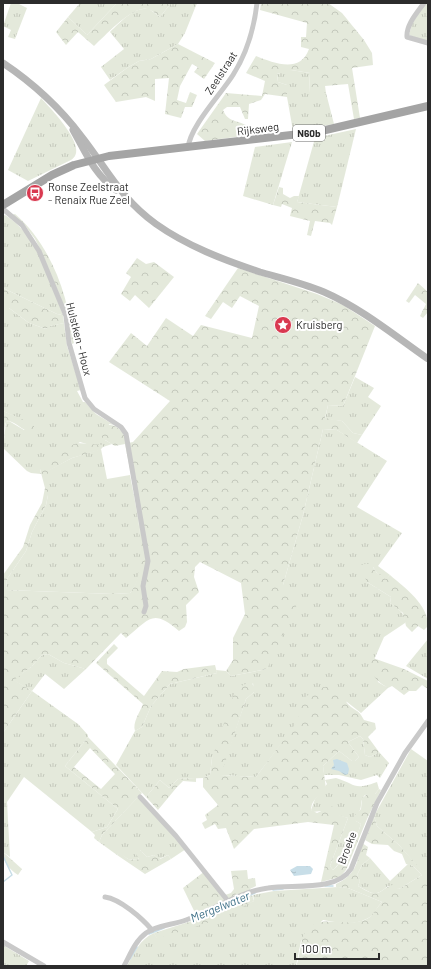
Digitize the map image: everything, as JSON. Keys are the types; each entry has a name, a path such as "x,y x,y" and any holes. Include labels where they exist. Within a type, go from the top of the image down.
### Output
{"main road":[{"path":"3,63 45,95 99,159 114,184 154,222 190,244 230,261 324,292 351,306 428,359"},
{"name":"Rijksweg","path":"89,162 109,156 317,132 428,106"},
{"path":"66,119 89,162 107,184 126,196"},
{"name":"N60b","path":"3,205 52,175 89,162"}],"street":[{"name":"Zeelstraat","path":"188,148 192,134 231,78 244,56 252,29 257,3"},
{"path":"424,3 412,20 407,34 409,39 428,43"},
{"name":"Hulstken - Houx","path":"3,209 22,226 35,243 66,316 69,343 85,398 94,409 121,427 126,434 148,561 143,586 146,606 144,612"},
{"name":"Broeke","path":"124,966 139,940 152,930 186,920 228,901 258,890 325,884 345,877 351,869 364,831 377,803 405,753 428,721"},
{"path":"140,797 176,836 228,901"},
{"path":"105,897 111,898 144,920 152,930"},
{"path":"3,942 44,966"}],"green space":[{"path":"11,3 17,3 27,8 15,39 8,37 11,30 3,26"},
{"path":"80,3 117,3 87,35 68,17"},
{"path":"117,3 171,3 160,17 147,9 141,9 134,12 119,23 94,46 78,32 66,45 56,32 68,17 87,35"},
{"path":"171,3 197,3 185,33 178,44 151,59 139,61 110,80 101,67 124,49 110,32 128,16 138,10 149,9 160,17"},
{"path":"261,3 328,3 342,13 364,40 372,53 373,65 352,68 360,118 354,119 348,84 325,86 326,93 309,93 310,73 291,70 289,75 280,73 277,74 278,82 287,85 287,97 265,94 261,100 249,104 248,119 245,119 240,107 227,107 223,110 230,119 246,125 247,130 243,136 205,141 197,134 226,93 262,96 265,81 246,73 256,56 278,63 293,64 299,62 305,57 309,49 301,47 301,37 306,37 307,23 260,10"},
{"path":"425,3 428,3 428,42 409,35 412,24"},
{"path":"178,44 215,63 204,79 194,72 198,67 192,64 180,86 177,100 186,103 190,92 197,95 192,107 185,107 181,118 165,114 169,78 155,79 155,101 146,97 116,102 104,85 139,61 151,59"},
{"path":"291,70 310,73 309,92 326,93 334,124 293,131 287,97 287,85 278,82 277,74"},
{"path":"41,98 60,119 73,138 76,147 76,155 71,160 28,181 8,170"},
{"path":"356,129 337,207 297,202 315,138"},
{"path":"292,142 273,205 243,196 255,147"},
{"path":"279,187 283,188 283,194 290,198 299,196 297,202 337,207 332,225 330,223 315,221 311,236 307,235 310,221 290,216 292,208 282,204 281,207 273,205"},
{"path":"15,214 39,241 56,273 71,325 74,343 72,344 67,313 42,253 35,239 26,227 12,215"},
{"path":"5,215 26,234 42,259 63,315 57,314 3,288 3,216"},
{"path":"137,258 146,264 154,262 174,277 149,308 135,295 130,301 121,294 131,277 126,273"},
{"path":"238,268 317,294 343,305 375,326 343,406 328,405 325,418 342,421 353,433 362,435 357,443 337,430 323,429 303,515 283,585 300,598 267,669 231,676 226,671 233,660 233,638 245,614 241,583 200,562 195,567 194,577 199,592 186,605 187,622 185,627 179,631 170,624 157,618 146,621 126,638 121,633 86,669 64,663 48,654 42,655 31,667 14,680 32,691 3,733 3,575 23,547 30,525 42,503 45,488 39,464 42,459 77,443 103,445 100,450 72,458 48,471 48,495 46,505 32,532 26,551 7,579 6,590 113,594 130,593 137,581 140,564 140,543 135,499 125,444 115,446 102,438 102,432 105,425 113,425 120,429 128,443 133,442 170,401 109,362 131,333 147,346 166,318 193,336 201,325 252,338 259,306 240,296 232,308 223,302 211,319 205,316"},
{"path":"418,283 428,292 428,312 423,318 420,316 426,304 415,295 409,303 406,301"},
{"path":"3,288 57,314 63,315 64,323 50,326 46,329 29,323 9,308 3,308"},
{"path":"3,308 9,308 29,323 46,329 49,326 64,323 67,346 81,390 77,391 83,402 85,402 96,414 114,425 109,424 105,440 112,444 103,447 103,445 90,445 80,442 40,469 41,474 27,471 3,448 6,422 9,421 24,430 29,423 3,411"},
{"path":"355,377 374,388 368,397 381,406 362,435 353,433 342,421 325,419 328,405 343,406"},
{"path":"3,411 34,424 34,430 27,431 12,422 6,422 3,441"},
{"path":"323,429 337,430 387,461 357,507 402,533 378,566 390,575 386,580 377,573 373,567 367,582 391,597 390,603 401,612 405,620 405,623 384,637 374,660 373,658 378,682 388,688 361,713 347,702 316,691 309,695 299,714 300,719 256,777 220,775 246,699 254,692 253,683 212,758 210,775 203,778 178,779 169,788 160,780 146,797 116,765 135,731 142,727 151,706 170,684 217,673 216,670 226,671 231,676 267,669 283,585 303,515"},
{"path":"101,449 107,479 130,475 138,519 141,553 137,582 130,593 113,594 6,590 7,579 26,551 32,532 46,505 48,495 47,471 72,458"},
{"path":"370,563 377,573 386,579 390,575 415,598 420,604 427,618 428,626 424,630 418,626 412,632 406,626 403,613 390,603 391,597 367,582 361,569 362,565"},
{"path":"428,639 428,679 406,666"},
{"path":"114,644 118,648 107,659 107,664 144,696 162,671 177,672 184,669 215,665 217,673 170,684 151,706 142,727 135,731 135,721 143,704 96,663"},
{"path":"48,654 64,663 86,669 64,689 45,674 32,691 13,680 31,667 42,655"},
{"path":"373,658 404,669 428,681 428,689 422,685 416,691 409,691 404,695 392,686 388,688 377,680 372,672 371,663"},
{"path":"251,682 255,688 254,692 246,699 221,775 256,777 299,719 297,706 301,701 318,689 324,687 336,688 343,693 347,703 360,714 364,720 375,723 376,729 368,737 379,752 370,757 365,755 363,739 360,736 348,742 359,757 355,761 352,761 339,751 323,766 326,789 316,798 311,806 311,810 317,813 332,806 336,814 348,818 330,866 333,870 340,862 347,846 350,848 353,847 361,824 354,820 354,816 361,809 362,798 369,793 375,794 379,789 381,790 367,819 346,870 340,877 321,882 334,825 308,822 254,829 234,849 226,828 218,829 215,824 205,829 202,823 207,820 205,815 218,805 203,787 203,778 210,775 212,758 235,691 243,685"},
{"path":"32,691 78,724 88,735 65,766 118,809 107,827 92,832 24,777 7,802 10,857 3,852 3,733"},
{"path":"360,736 363,739 365,755 370,757 379,752 389,763 380,778 377,775 361,780 339,775 324,775 323,766 339,751 352,761 355,761 359,757 348,742"},
{"path":"88,737 142,793 102,835 99,842 94,838 95,835 92,832 107,827 118,809 65,766","holes":["90,748 115,774 101,789 74,767"]},
{"path":"411,749 428,761 428,871 424,874 399,845 377,826 374,816"},
{"path":"196,778 196,782 183,781 158,810 146,797 160,780 169,788 178,779"},
{"path":"336,778 355,786 369,785 377,782 379,789 375,794 365,795 363,798 360,811 354,817 356,821 361,824 353,847 350,848 347,846 338,865 333,870 330,866 348,818 321,811 313,812 311,810 315,799 327,784 325,780"},
{"path":"138,797 186,849 171,859 168,855 159,859 154,855 147,857 140,850 139,858 137,860 128,859 119,853 117,855 99,842 102,835"},
{"path":"374,816 377,826 399,845 424,873 428,871 428,966 296,966 304,935 312,925 327,921 362,921 370,917 382,902 348,888 336,887 336,884 348,877 355,868 362,843 368,847 366,855 370,858 362,865 357,875 360,881 358,886 364,890 377,893 392,885 399,889 422,875 413,866 406,864 402,854 394,851 388,845 372,844 365,840"},
{"path":"140,850 147,857 154,855 160,859 168,855 171,859 145,874 117,855 119,852 128,859 137,860 139,858 135,853"},
{"path":"3,852 22,869 18,875 7,865"},
{"path":"370,858 390,881 408,864 413,866 422,875 399,889 388,886 380,892 373,893 358,886 360,881 357,875 362,865"},
{"path":"247,870 248,879 255,878 256,886 250,889 254,901 216,920 157,939 154,933 198,919 183,888 205,871 222,896 231,893 234,889 231,871"},
{"path":"338,887 348,888 382,902 370,917 359,922 341,923 323,920 301,941 296,966 127,966 141,943 154,933 157,938 254,901 253,895 274,891"},
{"path":"3,945 29,961 26,966 3,966"}],"water":[{"path":"337,759 347,763 349,769 348,774 345,775 339,771 331,769 334,765 333,760"},
{"path":"297,866 310,866 313,869 311,874 294,876 290,870"}],"waterway":[{"path":"3,856 12,875 3,882"},
{"name":"Mergelwater","path":"325,886 333,886"},
{"name":"Mergelwater","path":"273,890 283,889"},
{"name":"Mergelwater","path":"202,916 255,893"},
{"name":"Mergelwater","path":"149,934 164,928"},
{"name":"Mergelwater","path":"130,959 137,947"}],"place":[{"name":"Ronse Zeelstraat - Renaix Rue Zeel","path":"35,193"},
{"name":"Kruisberg","path":"283,325"}]}
